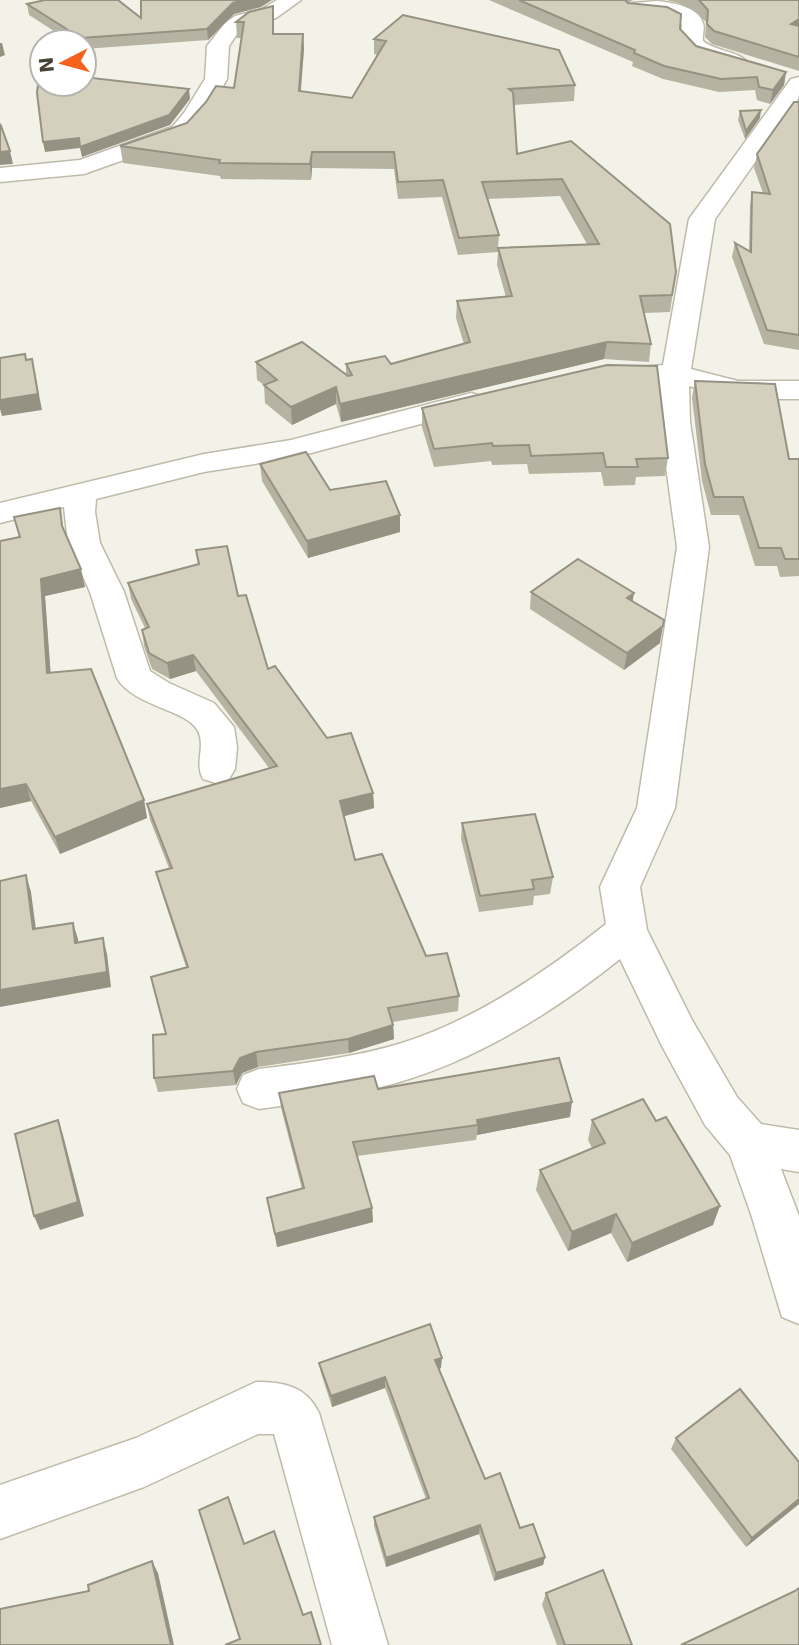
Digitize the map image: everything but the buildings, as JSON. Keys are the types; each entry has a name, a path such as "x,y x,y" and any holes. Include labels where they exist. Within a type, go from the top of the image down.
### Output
{"street":[{"path":"0,175 84,167 180,132 194,117 216,79 218,46 232,27 242,20 270,14 291,0"},
{"path":"633,9 648,6 677,11 693,24 691,40 695,46 711,55 783,77 747,149 701,222 691,298 676,374 674,403 679,458 691,514 693,547 656,808 620,887 627,930 677,1033 721,1111 748,1143 775,1214 799,1300"},
{"path":"625,372 676,374 737,390 799,390"},
{"path":"0,513 204,463 292,449 498,395"},
{"path":"81,494 79,512 84,543 107,592 135,678 156,692 201,712 216,727 219,747 216,769"},
{"path":"259,1089 319,1080 415,1057 484,1026 595,957 627,930"},
{"path":"748,1143 799,1151"},
{"path":"0,1512 144,1461 256,1408 282,1408 293,1417 301,1431 349,1614 360,1645"}]}
